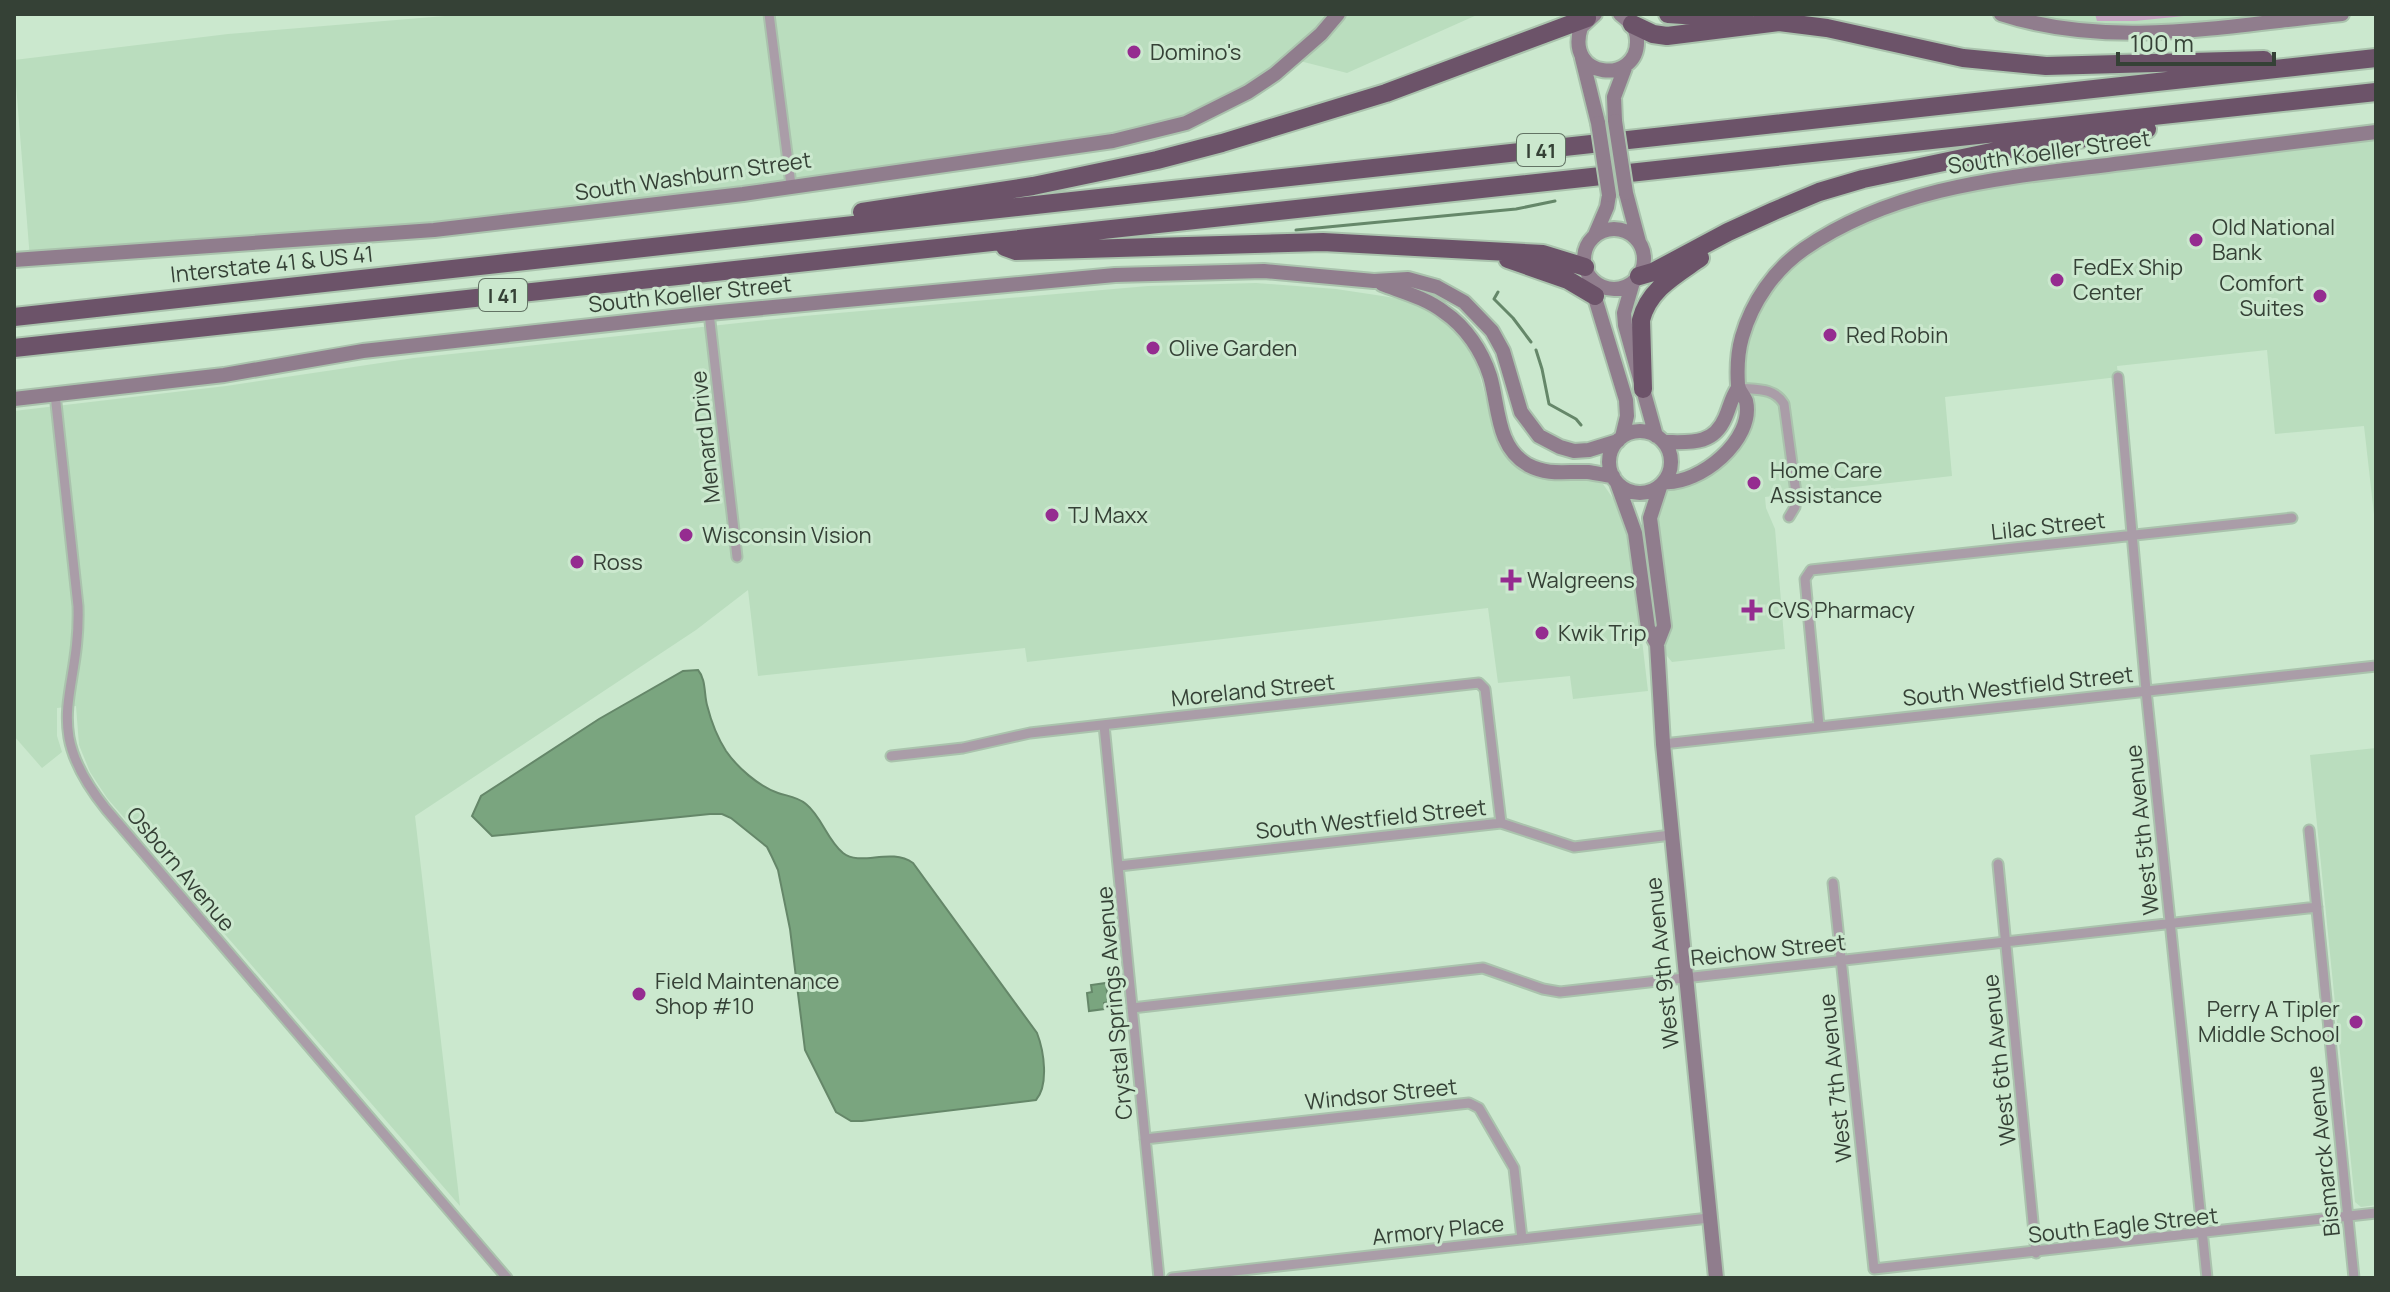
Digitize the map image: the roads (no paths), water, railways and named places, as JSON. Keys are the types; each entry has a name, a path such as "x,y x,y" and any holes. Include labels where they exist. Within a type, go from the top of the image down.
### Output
{"highway":[{"path":"1668,14 1827,28 1952,56 2046,66 2263,60 2281,69"},
{"path":"801,231 855,213 1033,186 1222,143 1386,93 1564,20 1591,15"},
{"path":"1627,18 1653,34 1667,36 1779,22"},
{"name":"I 41","path":"801,231 2376,58"},
{"name":"I 41","path":"14,348 2376,92"},
{"path":"1636,279 1819,192 1863,179 1996,151 2164,127 2225,108"},
{"path":"1643,389 1641,320 1650,297 1659,287 1750,223"},
{"name":"Interstate 41 & US 41","path":"14,317 801,231"},
{"path":"992,242 1016,251 1323,242 1543,254 1587,272"},
{"path":"1486,253 1568,280 1595,296"}],"street":[{"path":"769,14 791,185"},
{"name":"South Washburn Street","path":"14,260 434,230 729,196 1113,141 1186,123 1248,92 1275,74 1321,34 1338,14"},
{"path":"2001,14 2065,30 2119,33 2342,14"},
{"path":"1591,15 1577,37 1598,123 1609,195 1595,235 1585,250 1587,272 1626,400 1627,416 1610,458 1615,480 1626,490 1638,493 1649,492 1662,485 1671,462 1643,389 1624,313 1644,259 1626,193 1615,121 1614,97 1626,65 1636,49 1637,36 1627,18"},
{"path":"1582,58 1594,69 1602,71 1626,65"},
{"name":"South Koeller Street","path":"1660,439 1692,444 1709,438 1724,421 1730,399 1738,388 1743,335 1755,303 1786,264 1823,237 1898,202 1991,179 2376,132"},
{"path":"1595,235 1619,229 1639,242"},
{"name":"South Koeller Street","path":"14,399 224,375 363,351 709,313 1163,272 1264,271 1374,281 1408,279 1424,282 1464,302 1484,321 1499,341 1521,412 1545,440 1574,451 1589,450 1620,439"},
{"path":"1587,272 1605,288 1625,287 1636,279"},
{"name":"South Koeller Street","path":"1374,281 1430,303 1468,335 1490,377 1504,437 1525,463 1551,473 1590,472 1615,480"},
{"name":"Menard Drive","path":"709,313 737,557"},
{"name":"West 5th Avenue","path":"2118,377 2146,690 2207,1278"},
{"path":"1738,388 1770,391 1778,395 1784,404 1796,493 1795,507 1789,517"},
{"name":"South Koeller Street","path":"1662,485 1702,472 1733,446 1742,427 1746,402 1738,388"},
{"name":"Osborn Avenue","path":"55,394 79,617 66,709 67,730 72,753 84,778 106,809 507,1278"},
{"path":"1620,439 1639,431 1660,439"},
{"name":"West 9th Avenue","path":"1615,480 1635,533 1648,628 1657,644"},
{"name":"West 9th Avenue","path":"1662,485 1650,518 1664,626 1657,644 1663,744 1716,1278"},
{"name":"Lilac Street","path":"1819,726 1805,579 1808,572 2292,518"},
{"name":"South Westfield Street","path":"1663,744 2376,666"},
{"name":"Moreland Street","path":"891,756 963,748 1016,735 1479,683 1485,689 1501,823"},
{"name":"Crystal Springs Avenue","path":"1104,725 1159,1278"},
{"name":"South Westfield Street","path":"1119,866 1501,823 1574,847 1671,835"},
{"name":"Bismarck Avenue","path":"2309,830 2354,1278"},
{"name":"West 6th Avenue","path":"1998,864 2036,1253"},
{"name":"West 7th Avenue","path":"1833,883 1874,1269"},
{"name":"Reichow Street","path":"1132,1008 1483,968 1560,992 2317,907"},
{"name":"Windsor Street","path":"1145,1139 1469,1103 1479,1108 1514,1168 1522,1239"},
{"name":"South Eagle Street","path":"1874,1269 2202,1235 2376,1213"},
{"name":"Armory Place","path":"1172,1278 1709,1218"}],"waterway":[{"path":"1296,230 1516,209 1555,201"},
{"path":"1498,292 1494,299 1531,342"},
{"path":"1536,350 1549,404 1581,425"}],"place":[{"name":"Domino's","path":"1134,52"},
{"name":"Old National Bank","path":"2196,240"},
{"name":"FedEx Ship Center","path":"2057,280"},
{"name":"Comfort Suites","path":"2320,296"},
{"name":"Red Robin","path":"1830,335"},
{"name":"Olive Garden","path":"1153,348"},
{"name":"Home Care Assistance","path":"1754,483"},
{"name":"TJ Maxx","path":"1052,515"},
{"name":"Wisconsin Vision","path":"686,535"},
{"name":"Ross","path":"577,562"},
{"name":"Walgreens","path":"1511,580"},
{"name":"CVS Pharmacy","path":"1752,610"},
{"name":"Kwik Trip","path":"1542,633"},
{"name":"Field Maintenance Shop #10","path":"639,994"},
{"name":"Perry A Tipler Middle School","path":"2356,1022"}]}
